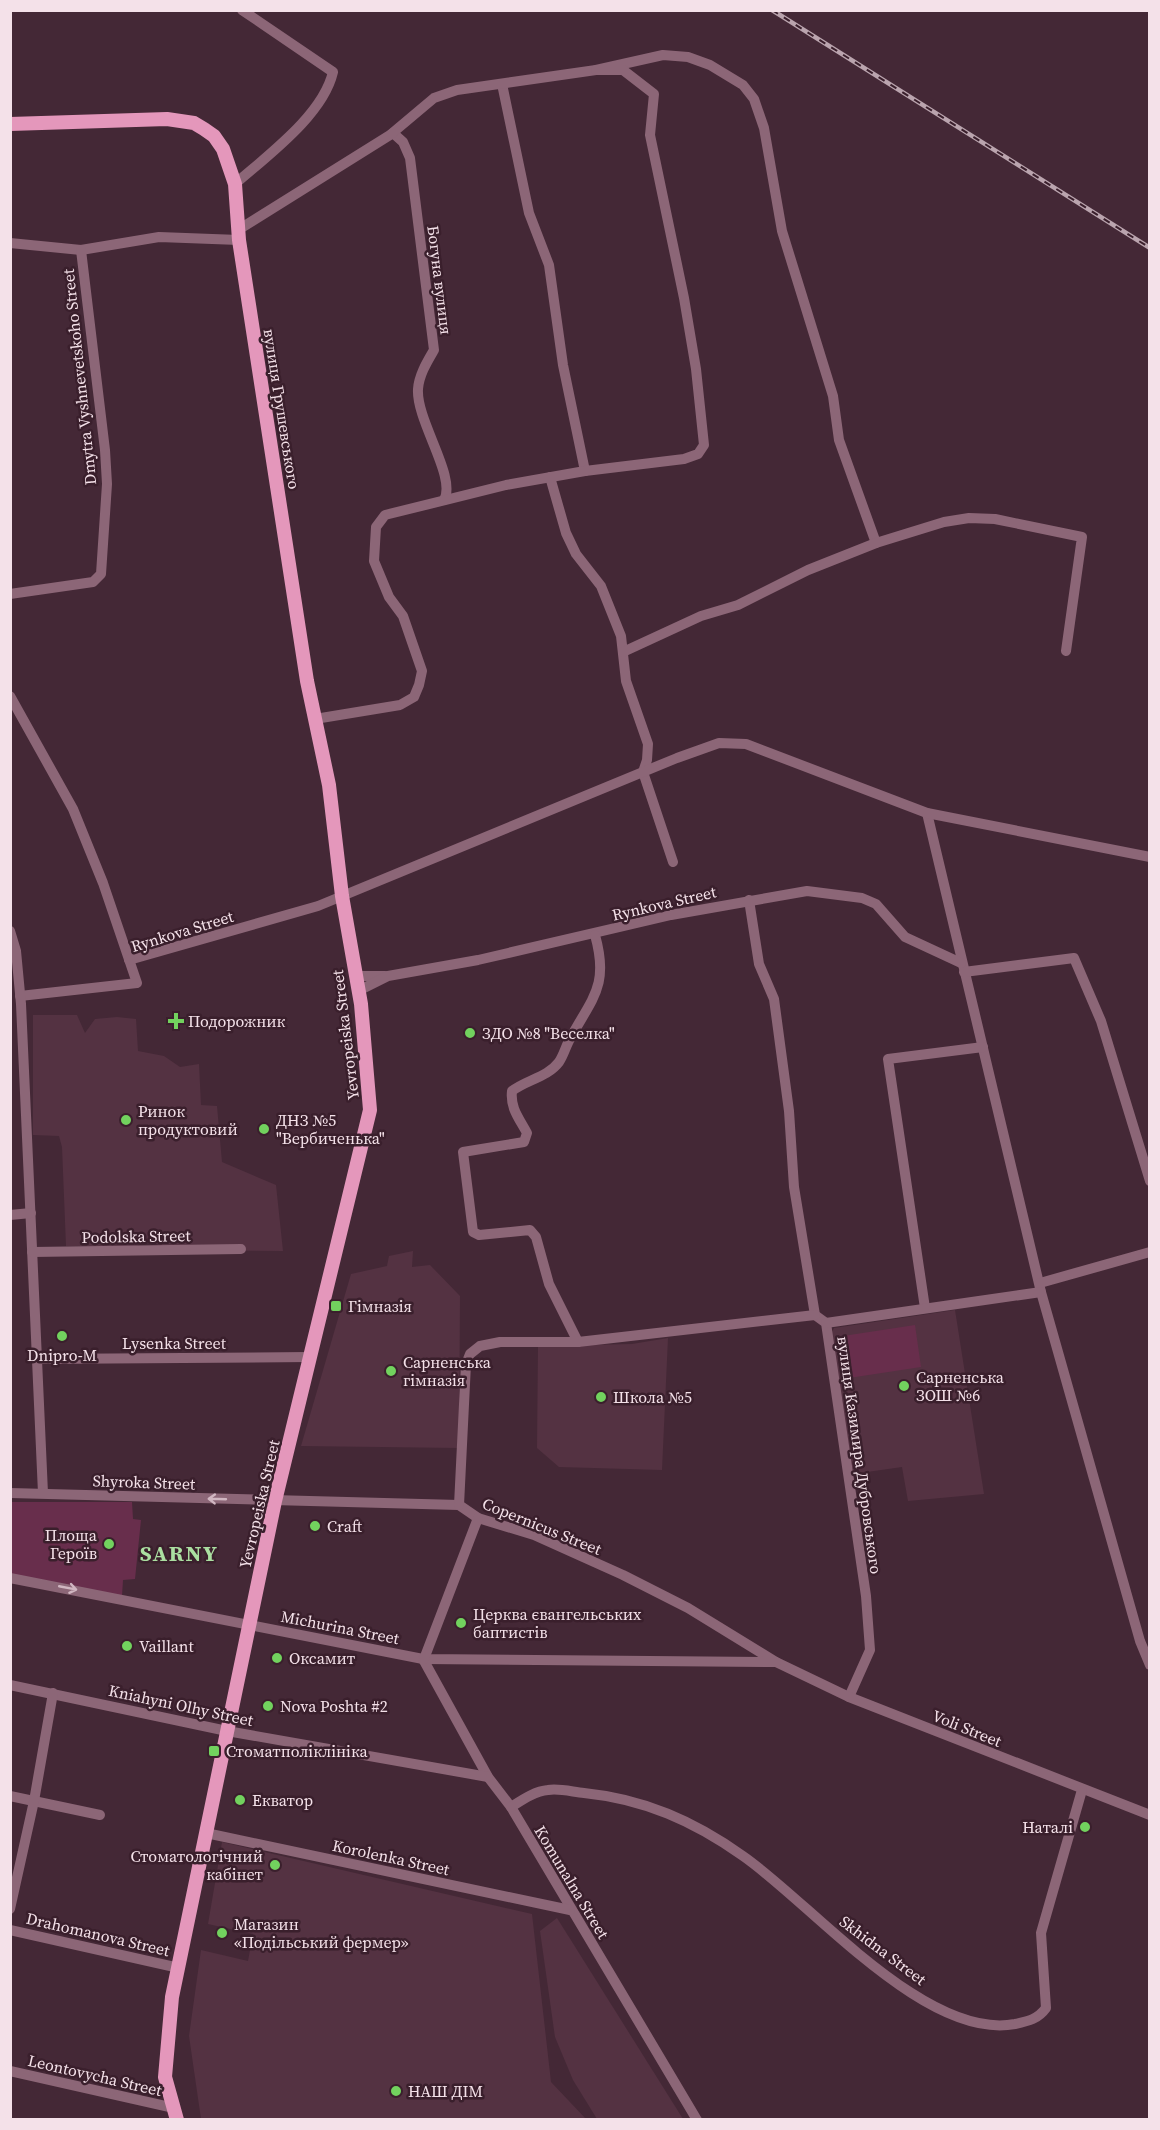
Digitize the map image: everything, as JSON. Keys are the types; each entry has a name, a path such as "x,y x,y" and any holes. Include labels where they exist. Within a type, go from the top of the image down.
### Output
{"main road":[{"name":"вулиця Грушевського","path":"10,124 157,119 194,123 214,136 223,149 235,183 238,235 315,719 329,784 342,896"},
{"name":"Yevropeiska Street","path":"176,2114 165,2077 172,1997 276,1502 370,1110 367,1057 342,896"}],"street":[{"path":"235,183 278,147 320,103 329,89 333,72 243,10"},
{"path":"10,243 81,250 159,237 238,235 393,133 434,98 457,90 596,70 663,55 688,57 710,65 743,85 754,99 764,128 782,231 833,396 839,441 876,543"},
{"path":"315,719 400,705 414,697 422,671 403,615 389,597 374,561 376,527 385,515 550,477 684,459 698,454 704,445 696,369 684,298 650,135 654,94 623,70 596,70"},
{"path":"502,84 529,213 549,265 563,365 585,471"},
{"name":"Богуна вулиця","path":"393,133 403,142 410,158 434,350 422,375 418,390 427,433 448,484 444,500"},
{"name":"Dmytra Vyshnevetskoho Street","path":"10,594 93,582 101,574 106,484 105,450 81,250"},
{"path":"550,477 566,533 576,554 601,586 621,636 626,681 648,744 647,760 643,772 673,862"},
{"path":"623,652 701,616 738,605 808,570 876,543 944,522 969,518 1011,522 1082,537 1066,651"},
{"path":"10,696 73,809 103,883 129,960"},
{"name":"Rynkova Street","path":"20,996 137,983 129,960 318,906 719,743 733,742 762,749 927,813 1149,856"},
{"path":"927,813 1040,1287 1140,1641 1149,1665"},
{"name":"Rynkova Street","path":"358,991 388,976 595,935 671,915 807,891 862,898 876,904 905,937 963,968"},
{"path":"459,1505 466,1364 470,1354 480,1346 500,1342 578,1342 815,1315 794,1187 789,1112 774,999 759,964 749,900"},
{"path":"10,931 16,951 20,996 43,1493"},
{"path":"578,1342 549,1284 536,1237 530,1230 479,1235 473,1232 463,1152 524,1142 527,1133 514,1111 511,1100 512,1091 559,1063 571,1037 588,1012 596,993 600,970 595,935"},
{"path":"963,968 1074,958 1101,1021 1149,1181"},
{"path":"356,976 388,976"},
{"path":"926,1308 888,1059 982,1047"},
{"path":"10,1063 22,1071"},
{"path":"10,1215 31,1213"},
{"name":"Podolska Street","path":"32,1252 241,1248"},
{"path":"826,1323 1040,1287 1149,1252"},
{"name":"вулиця Казимира Дубровського","path":"815,1315 826,1323 866,1596 870,1650 849,1697"},
{"name":"Lysenka Street","path":"37,1359 310,1357"},
{"name":"Shyroka Street","path":"10,1493 276,1502"},
{"name":"Copernicus Street","path":"276,1502 459,1505 478,1518 534,1535 623,1575 687,1608 776,1662"},
{"path":"423,1659 478,1518"},
{"path":"10,1578 250,1624"},
{"name":"Michurina Street","path":"250,1624 423,1659 776,1662"},
{"path":"1140,1641 1149,1649"},
{"name":"Komunalna Street","path":"423,1659 488,1777 511,1807 570,1910 697,2120"},
{"name":"Voli Street","path":"776,1662 849,1697 1149,1815"},
{"name":"Kniahyni Olhy Street","path":"10,1685 227,1731 488,1777"},
{"path":"10,1909 34,1801 53,1694"},
{"name":"Skhidna Street","path":"511,1807 547,1790 621,1797 659,1808 743,1856 846,1944 922,1999 954,2016 979,2024 1007,2026 1034,2019 1046,2008 1041,1933 1082,1790"},
{"path":"10,1796 100,1815"},
{"name":"Korolenka Street","path":"206,1833 570,1910"},
{"name":"Drahomanova Street","path":"10,1930 179,1968"},
{"name":"Leontovycha Street","path":"10,2071 176,2114"}],"shaded area":[{"name":"Ринок продуктовий","path":"33,1015 77,1015 85,1033 95,1019 117,1017 136,1019 138,1051 164,1056 180,1067 199,1064 201,1105 217,1106 222,1162 276,1185 283,1251 176,1250 150,1242 135,1246 66,1246 62,1147 59,1136 33,1135"},
{"name":"Сарненська гімназія","path":"413,1251 412,1267 430,1265 460,1296 459,1448 301,1446 351,1274 387,1266 389,1256"},
{"name":"Сарненська ЗОШ №6","path":"955,1310 984,1494 908,1501 902,1467 853,1474 831,1334 834,1328"},
{"path":"915,1325 921,1367 849,1378 843,1336"},
{"name":"Школа №5","path":"668,1338 662,1470 559,1467 537,1448 538,1346 632,1344"},
{"path":"10,1502 132,1502 133,1519 141,1520 135,1579 123,1580 122,1596 11,1575"},
{"path":"222,1842 532,1914 551,2082 586,2119 201,2119 189,2036 201,1950 248,1961 253,1934 208,1924"},
{"path":"557,1918 683,2119 597,2119 573,2080 555,2037 540,1931"}],"railway":[{"path":"772,10 1150,248"}],"place":[{"name":"Подорожник","path":"176,1021"},
{"name":"ЗДО №8 \"Веселка\"","path":"470,1033"},
{"name":"Ринок продуктовий","path":"126,1120"},
{"name":"ДНЗ №5 \"Вербиченька\"","path":"264,1129"},
{"name":"Гімназія","path":"336,1306"},
{"name":"Dnipro-M","path":"62,1336"},
{"name":"Сарненська гімназія","path":"391,1371"},
{"name":"Сарненська ЗОШ №6","path":"904,1386"},
{"name":"Школа №5","path":"601,1397"},
{"name":"Craft","path":"315,1526"},
{"name":"Площа Героїв","path":"109,1544"},
{"name":"Церква євангельських баптистів","path":"461,1623"},
{"name":"Vaillant","path":"127,1646"},
{"name":"Оксамит","path":"277,1658"},
{"name":"Nova Poshta #2","path":"268,1706"},
{"name":"Стоматполіклініка","path":"214,1751"},
{"name":"Екватор","path":"240,1800"},
{"name":"Наталі","path":"1085,1827"},
{"name":"Стоматологічний кабінет","path":"275,1865"},
{"name":"Магазин «Подільський фермер»","path":"222,1933"},
{"name":"НАШ ДІМ","path":"396,2091"}],"district":[{"name":"SARNY","path":"179,1553"}]}
